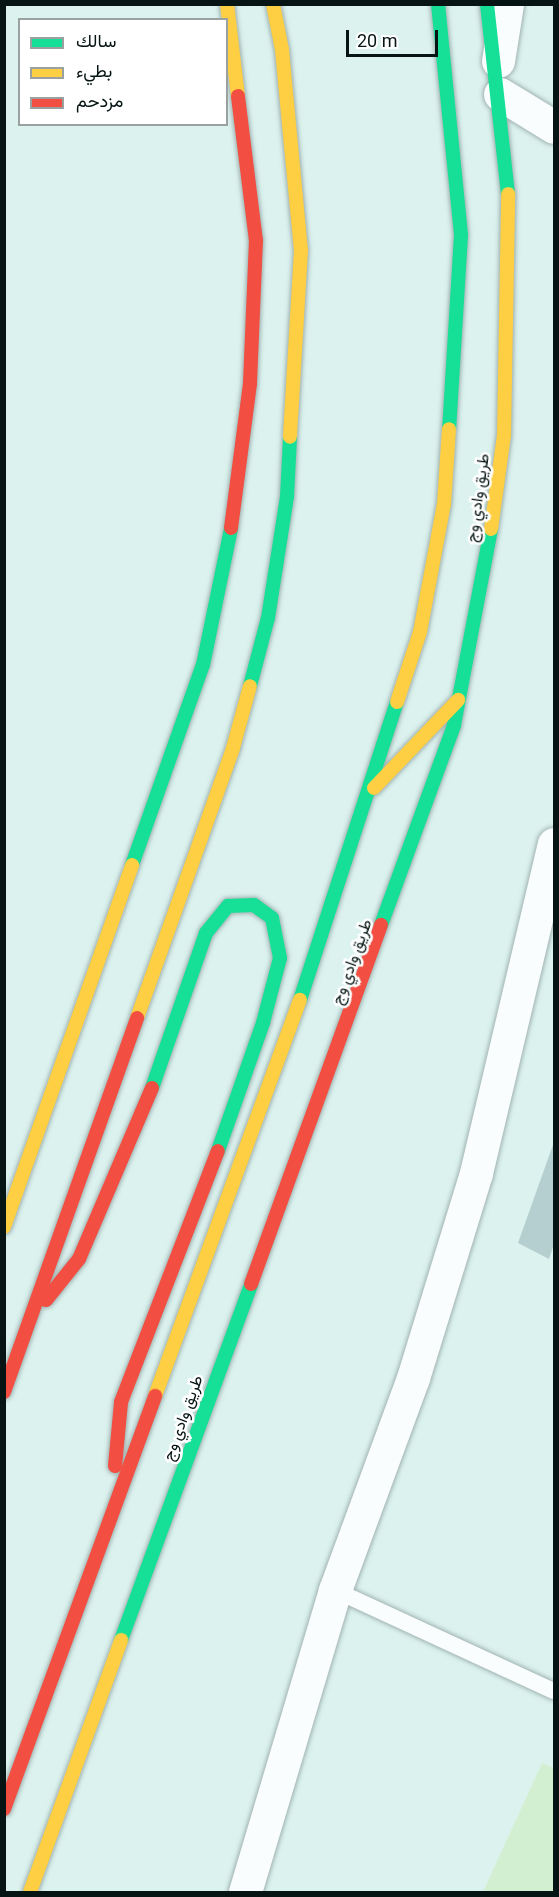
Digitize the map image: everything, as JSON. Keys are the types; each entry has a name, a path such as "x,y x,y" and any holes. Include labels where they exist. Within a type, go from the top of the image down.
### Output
{"main road":[{"path":"4,1227 203,666 233,517 250,383 256,241 227,4"},
{"path":"4,1392 234,748 268,618 287,497 301,250 282,50 273,4"},
{"name":"طريق وادي وج","path":"4,1809 111,1510 305,987 420,632 444,504 461,235 438,4"},
{"name":"طريق وادي وج","path":"30,1893 107,1670 374,950 459,698 483,583 504,435 508,166 499,80 487,4"},
{"path":"368,794 459,698"},
{"path":"30,1321 79,1259 149,1098 206,933 228,906 254,904 272,918 280,958 227,1122 121,1402 111,1510"}],"street":[{"path":"507,4 499,80 555,127"},
{"path":"245,1893 335,1590 413,1378 476,1173 555,844"}],"lane":[{"path":"335,1590 555,1691"}],"green space":[{"path":"542,1763 554,1768 554,1892 483,1892"}],"building":[{"path":"554,1142 554,1244 549,1259 518,1243"}],"traffic: fast":[{"path":"438,4 461,235 449,429"},
{"path":"487,4 508,194"},
{"path":"250,686 268,618 287,497 290,437"},
{"path":"132,865 203,665 231,528"},
{"path":"381,925 454,725 491,529"},
{"path":"300,1000 397,702"},
{"path":"152,1088 206,933 228,906 254,905 272,918 280,958 263,1023 218,1151"},
{"path":"121,1640 251,1284"}],"traffic: slow":[{"path":"227,4 238,96"},
{"path":"273,4 282,50 301,250 290,437"},
{"path":"491,529 504,435 508,194"},
{"path":"397,702 420,632 444,504 449,429"},
{"path":"137,1018 233,748 250,686"},
{"path":"374,788 458,700"},
{"path":"4,1227 132,865"},
{"path":"155,1396 300,1000"},
{"path":"30,1892 121,1640"}],"traffic: jam":[{"path":"231,528 250,383 256,241 238,96"},
{"path":"251,1284 381,925"},
{"path":"4,1392 137,1018"},
{"path":"46,1300 79,1259 152,1088"},
{"path":"115,1466 121,1402 218,1151"},
{"path":"4,1809 155,1396"}]}
